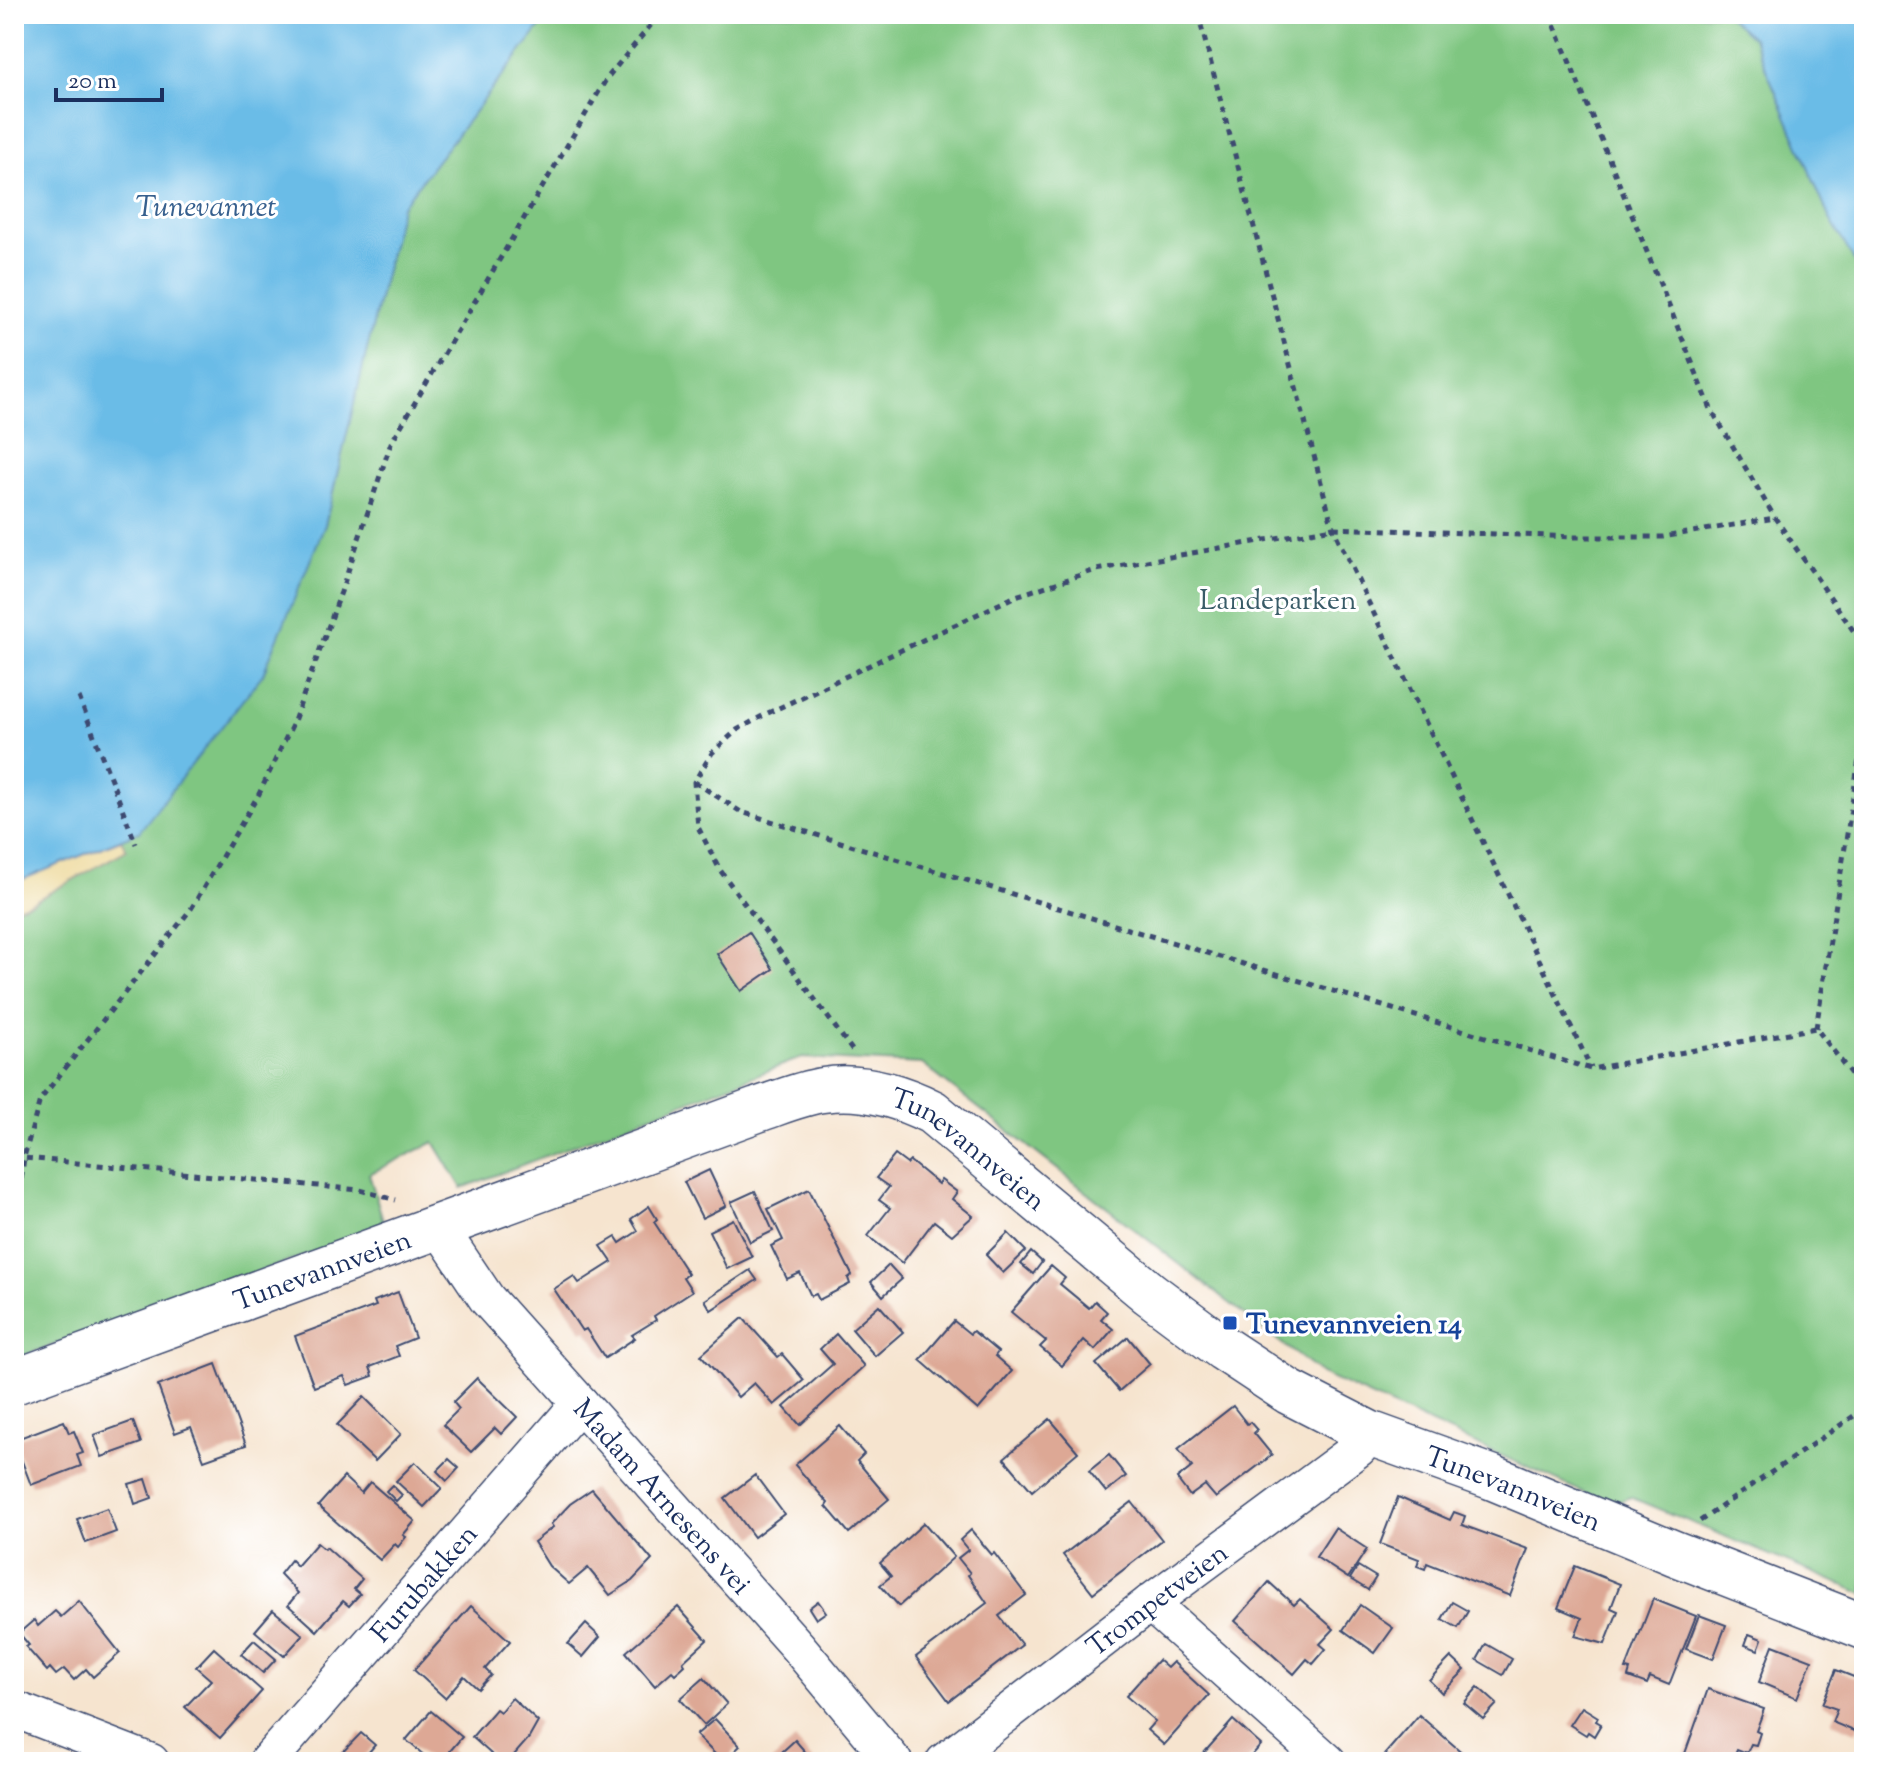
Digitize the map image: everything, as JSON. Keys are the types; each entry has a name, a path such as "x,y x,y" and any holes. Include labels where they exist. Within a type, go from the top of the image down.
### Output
{"street":[{"name":"Tunevannveien","path":"14,1382 757,1110 822,1090 859,1089 908,1100 932,1112 1137,1284 1224,1349 1289,1392 1369,1433 1491,1477 1864,1627"},
{"name":"Madam Arnesens vei","path":"438,1226 487,1299 798,1647 894,1762"},
{"name":"Furubakken","path":"267,1762 580,1403"},
{"name":"Trompetveien","path":"944,1762 1150,1603 1359,1448 1369,1433"},
{"path":"1150,1603 1328,1762"},
{"path":"14,1709 151,1762"}],"path":[{"path":"17,1214 24,1157 40,1100 191,909 259,794 294,721 391,443 607,78 660,14"},
{"path":"1198,14 1333,528 1591,1069"},
{"path":"1550,14 1711,409 1775,518 1864,646"},
{"path":"885,1094 720,870 698,827 694,782 712,753 737,730 1016,596 1096,570 1333,528 1663,537 1775,518"},
{"path":"79,697 136,844"},
{"path":"1864,728 1816,1028 1864,1091"},
{"path":"694,782 741,812 1591,1069 1816,1028"},
{"path":"14,1157 360,1190 399,1201 438,1226"},
{"path":"1674,1553 1700,1521 1864,1409"}],"green space":[{"name":"Landeparken","path":"550,14 1725,14 1753,38 1829,217 1864,277 1864,1594 1630,1497 1611,1505 1321,1374 922,1064 801,1058 462,1188 434,1142 369,1174 385,1227 14,1359 14,883 139,832 325,525 401,207"}],"sand":[{"path":"121,840 127,850 33,902 14,909 14,882"}],"water":[{"name":"Tunevannet","path":"14,14 550,14 401,207 325,525 263,674 139,832 14,883"},
{"path":"1725,14 1864,14 1864,277 1829,217 1753,38"}],"building":[{"path":"749,932 773,969 741,991 717,954"},
{"path":"895,1155 907,1164 910,1161 938,1184 941,1180 957,1192 952,1199 973,1216 952,1235 934,1221 902,1263 868,1236 890,1208 879,1200 889,1187 876,1178"},
{"path":"709,1170 726,1206 702,1218 684,1182"},
{"path":"809,1189 852,1275 848,1278 850,1284 819,1300 816,1294 811,1296 800,1273 787,1279 771,1246 783,1240 768,1209"},
{"path":"755,1191 773,1231 750,1242 731,1202"},
{"path":"649,1206 657,1219 654,1222 688,1274 683,1277 692,1291 654,1316 656,1320 632,1335 635,1338 605,1358 586,1329 582,1331 554,1289 574,1276 579,1283 612,1262 601,1246 616,1237 620,1243 638,1231 631,1219"},
{"path":"733,1219 752,1257 727,1269 709,1231"},
{"path":"1008,1233 1026,1251 1003,1273 986,1255"},
{"path":"1031,1252 1042,1262 1033,1274 1021,1264"},
{"path":"889,1265 902,1279 883,1296 871,1282"},
{"path":"1051,1266 1065,1278 1060,1284 1089,1308 1095,1301 1107,1312 1101,1319 1113,1329 1095,1350 1084,1340 1062,1366 1040,1347 1046,1341 1011,1312"},
{"path":"750,1270 757,1280 711,1310 705,1300"},
{"path":"398,1292 415,1338 395,1346 399,1356 370,1367 373,1376 348,1385 344,1376 314,1387 295,1336 376,1306 374,1301"},
{"path":"879,1305 903,1332 875,1356 852,1329"},
{"path":"743,1318 778,1357 782,1354 804,1380 774,1405 754,1383 738,1397 701,1355"},
{"path":"954,1321 970,1334 973,1331 998,1352 995,1356 1012,1371 978,1410 920,1360"},
{"path":"836,1334 864,1366 800,1425 784,1407 833,1364 820,1349"},
{"path":"1128,1337 1150,1364 1119,1391 1096,1364"},
{"path":"216,1364 246,1445 204,1460 191,1427 175,1433 158,1386"},
{"path":"477,1378 517,1417 501,1434 495,1428 471,1452 443,1425 459,1409 453,1402"},
{"path":"364,1397 401,1434 375,1461 337,1425"},
{"path":"1233,1406 1247,1424 1250,1422 1257,1430 1254,1433 1272,1455 1216,1498 1205,1485 1190,1496 1177,1479 1192,1467 1178,1449"},
{"path":"1050,1419 1078,1452 1032,1491 1004,1458"},
{"path":"64,1421 69,1433 74,1431 83,1453 77,1455 81,1466 31,1485 14,1440"},
{"path":"133,1421 141,1443 102,1457 94,1435"},
{"path":"840,1426 864,1454 857,1461 889,1499 849,1533 795,1465"},
{"path":"1109,1455 1126,1476 1106,1492 1089,1471"},
{"path":"449,1459 459,1468 447,1481 437,1471"},
{"path":"415,1462 442,1488 424,1507 396,1481"},
{"path":"755,1475 784,1514 754,1537 725,1498"},
{"path":"344,1477 361,1493 370,1482 415,1521 398,1547 395,1544 380,1560 318,1506"},
{"path":"146,1479 152,1498 135,1504 129,1484"},
{"path":"392,1485 402,1495 396,1501 386,1491"},
{"path":"592,1489 652,1560 632,1581 610,1595 588,1568 569,1584 549,1566 534,1542 553,1527 551,1524 570,1504"},
{"path":"1398,1497 1450,1520 1454,1512 1465,1516 1462,1525 1528,1549 1510,1596 1427,1563 1425,1569 1417,1566 1419,1559 1380,1544"},
{"path":"1132,1502 1162,1540 1093,1593 1063,1555"},
{"path":"107,1508 116,1532 86,1543 77,1519"},
{"path":"924,1523 954,1557 899,1606 880,1585 891,1576 880,1563"},
{"path":"1335,1528 1367,1549 1348,1578 1316,1557"},
{"path":"971,1530 992,1555 994,1553 1026,1595 999,1616 1022,1645 949,1701 916,1657 987,1603 958,1558 968,1550 960,1540"},
{"path":"317,1543 324,1549 326,1547 362,1579 354,1589 360,1594 349,1606 343,1601 317,1631 288,1605 298,1593 280,1574 291,1560 297,1566"},
{"path":"1358,1566 1376,1577 1368,1590 1350,1579"},
{"path":"1575,1566 1620,1584 1611,1608 1618,1611 1605,1644 1575,1636 1582,1618 1558,1608"},
{"path":"1269,1582 1294,1605 1300,1599 1334,1629 1320,1644 1326,1649 1313,1664 1307,1659 1294,1674 1235,1621"},
{"path":"1653,1599 1696,1616 1669,1685 1650,1677 1647,1684 1628,1677 1630,1670 1626,1669"},
{"path":"79,1601 120,1653 93,1677 86,1669 74,1680 64,1669 56,1675 50,1668 47,1671 26,1647 29,1645 19,1633 34,1620 38,1626 55,1611 61,1617"},
{"path":"818,1601 826,1612 816,1619 809,1608"},
{"path":"1452,1602 1468,1611 1458,1628 1442,1619"},
{"path":"1360,1605 1393,1628 1375,1653 1343,1630"},
{"path":"471,1606 510,1641 485,1669 491,1675 478,1689 464,1676 445,1698 414,1670"},
{"path":"678,1607 707,1640 675,1674 672,1671 655,1686 626,1652"},
{"path":"273,1610 303,1635 284,1656 255,1631"},
{"path":"1699,1615 1726,1625 1713,1659 1686,1649"},
{"path":"586,1624 600,1637 583,1657 568,1644"},
{"path":"1749,1634 1762,1639 1758,1650 1745,1645"},
{"path":"254,1640 276,1659 263,1673 241,1654"},
{"path":"1486,1644 1512,1659 1503,1675 1477,1660"},
{"path":"1773,1645 1812,1660 1797,1698 1759,1682"},
{"path":"214,1648 262,1691 220,1738 185,1707 211,1680 196,1667"},
{"path":"1451,1657 1465,1670 1442,1693 1429,1680"},
{"path":"1158,1660 1167,1668 1173,1662 1209,1695 1164,1745 1147,1730 1155,1721 1126,1696"},
{"path":"1836,1670 1864,1681 1864,1715 1856,1732 1832,1722 1837,1709 1822,1704"},
{"path":"704,1678 727,1704 704,1725 680,1699"},
{"path":"1478,1687 1497,1704 1483,1719 1464,1703"},
{"path":"1708,1689 1764,1709 1756,1731 1760,1733 1756,1745 1751,1744 1747,1753 1737,1749 1734,1756 1743,1762 1682,1762"},
{"path":"512,1698 538,1722 508,1762 500,1762 472,1737 496,1709 500,1712"},
{"path":"1582,1707 1598,1717 1596,1721 1601,1724 1594,1736 1588,1732 1586,1735 1570,1725"},
{"path":"431,1711 462,1737 450,1751 463,1762 432,1762 406,1740"},
{"path":"1419,1715 1473,1762 1394,1762 1385,1754"},
{"path":"715,1719 740,1746 723,1762 696,1735"},
{"path":"1233,1720 1261,1745 1246,1762 1212,1762 1203,1754"},
{"path":"361,1733 375,1745 362,1760 364,1762 333,1762"},
{"path":"795,1740 814,1762 771,1762"}],"place":[{"name":"Tunevannveien 14","path":"1230,1323"}]}
